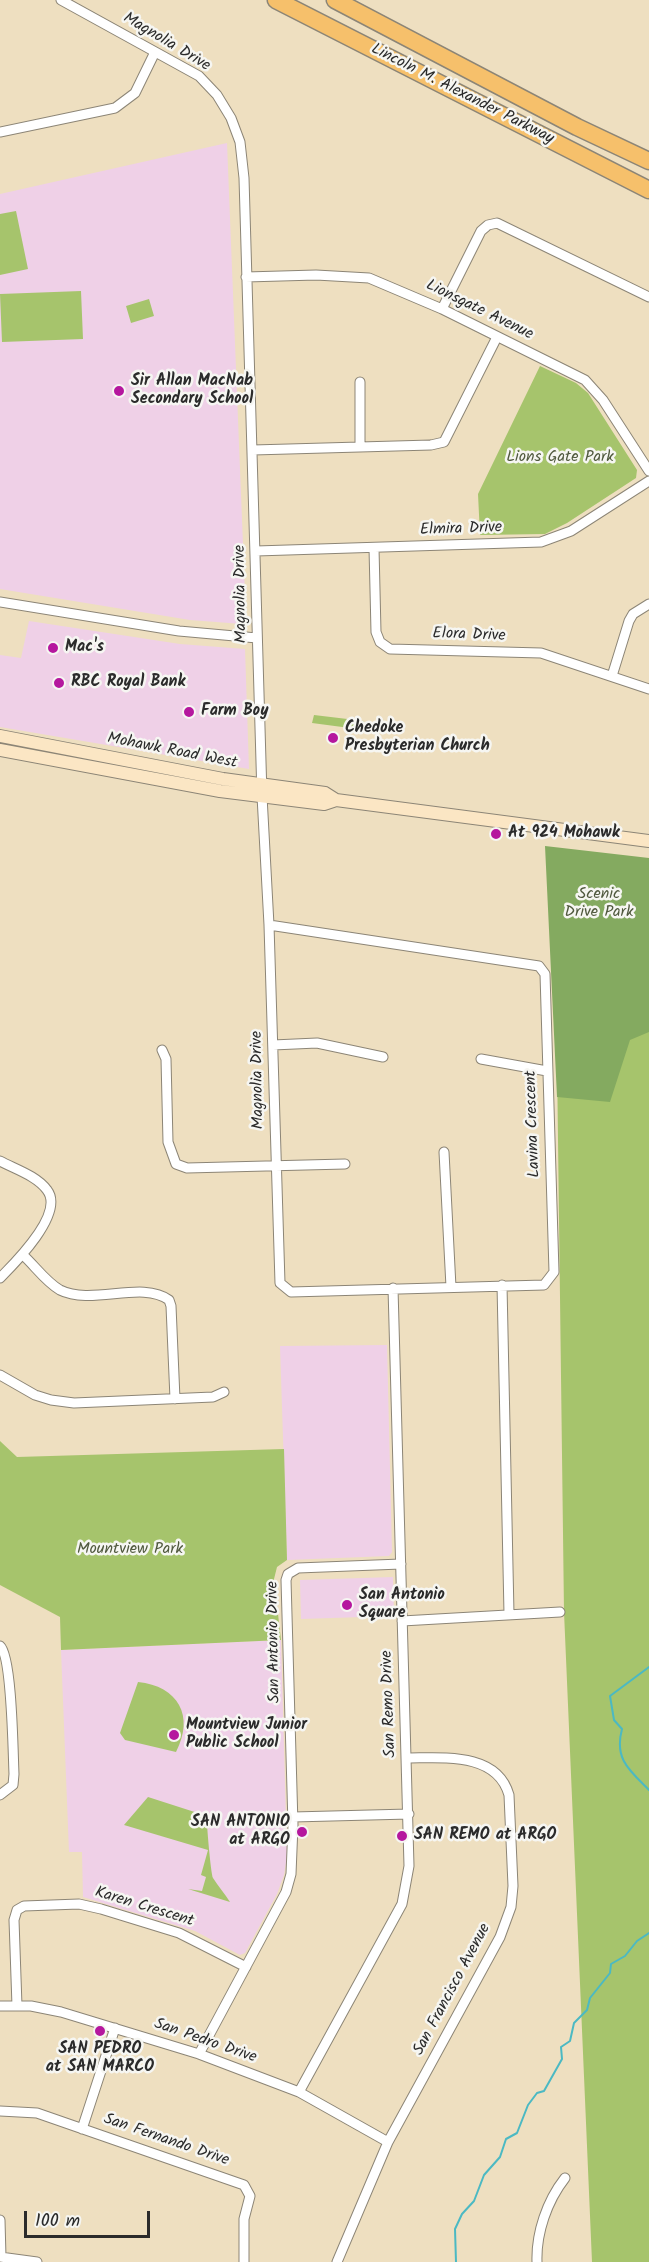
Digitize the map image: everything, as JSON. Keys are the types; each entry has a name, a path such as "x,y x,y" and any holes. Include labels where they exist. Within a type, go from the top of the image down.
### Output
{"highway":[{"name":"Lincoln M. Alexander Parkway","path":"276,0 649,190"},
{"name":"Lincoln M. Alexander Parkway","path":"335,0 577,127 649,160"}],"main road":[{"name":"Mohawk Road West","path":"0,736 262,790"},
{"path":"0,749 18,739"},
{"name":"Mohawk Road West","path":"0,749 262,790 325,793 336,800 649,841"}],"street":[{"name":"Magnolia Drive","path":"61,0 199,76 217,95 231,118 240,142 244,178 257,638 280,1283"},
{"path":"0,132 115,108 135,93 155,52"},
{"path":"442,309 481,231 488,225 497,223 649,297"},
{"name":"Lionsgate Avenue","path":"246,277 316,275 369,278 442,309 578,375 596,389 649,471"},
{"path":"253,450 431,445 444,442 497,337"},
{"path":"360,382 360,446"},
{"name":"Elmira Drive","path":"256,551 541,542 571,531 649,481"},
{"name":"Elora Drive","path":"374,548 376,632 380,642 390,649 541,653 649,688"},
{"path":"0,602 179,631 257,638"},
{"path":"612,676 633,614 649,604"},
{"name":"Lavina Crescent","path":"269,926 539,966 545,974 554,1272 544,1285 291,1292 280,1283"},
{"path":"273,1045 317,1043 383,1057"},
{"path":"162,1050 166,1059 168,1142 176,1164 187,1168 345,1164"},
{"path":"481,1059 547,1071"},
{"path":"444,1152 451,1287"},
{"path":"0,1161 40,1182 49,1192 52,1204 45,1221 23,1255 0,1278"},
{"path":"23,1255 52,1285 78,1296 154,1293 169,1300 175,1399"},
{"path":"502,1285 509,1614"},
{"name":"San Remo Drive","path":"298,2092 402,1904 409,1866 408,1758 393,1288"},
{"path":"0,1375 18,1387 51,1400 74,1403 213,1397 224,1392"},
{"name":"San Antonio Drive","path":"199,2054 285,1892 291,1874 293,1817 286,1580 288,1574 297,1568 401,1564"},
{"path":"402,1621 560,1612"},
{"path":"0,1646 4,1650 8,1668 14,1774 13,1785 0,1796"},
{"name":"San Francisco Avenue","path":"337,2262 388,2142 500,1937 511,1907 513,1886 509,1795 506,1783 481,1764 468,1760 453,1757 408,1758"},
{"path":"293,1817 409,1814"},
{"name":"Karen Crescent","path":"17,2006 14,1920 17,1910 24,1906 79,1904 100,1909 179,1933 246,1967"},
{"name":"San Pedro Drive","path":"0,2006 60,2012 199,2054 298,2092 388,2142"},
{"path":"82,2129 115,2028"},
{"name":"San Fernando Drive","path":"0,2111 36,2113 244,2185 250,2196 244,2219 244,2262"},
{"path":"537,2262 540,2230 557,2188 565,2178"},
{"path":"0,2220 1,2257 37,2262"}],"shaded area":[{"name":"Sir Allan MacNab Secondary School","path":"227,143 246,620 242,624 190,620 0,589 0,194"},
{"path":"29,621 180,644 245,649 249,769 0,727 0,655 21,658"},
{"path":"387,1345 392,1552 389,1556 287,1560 280,1346"},
{"name":"San Antonio Square","path":"393,1577 394,1616 301,1619 300,1580"},
{"name":"Mountview Junior Public School","path":"281,1640 287,1856 284,1875 277,1894 245,1953 240,1955 195,1931 83,1897 82,1852 69,1852 61,1650"}],"green space":[{"path":"16,211 28,269 0,275 0,214"},
{"path":"81,291 83,339 2,342 0,294"},
{"path":"149,299 154,316 131,323 126,306"},
{"name":"Lions Gate Park","path":"540,366 576,383 588,393 637,470 636,478 567,523 545,534 480,535 478,494"},
{"path":"314,715 364,721 365,730 312,723"},
{"name":"Scenic Drive Park","path":"545,846 649,858 649,1032 630,1040 610,1102 557,1097"},
{"path":"649,858 649,2262 592,2262 564,1612 557,1061"},
{"name":"Mountview Park","path":"0,1441 17,1457 284,1449 287,1560 277,1567 274,1579 281,1640 61,1650 60,1617 0,1585"},
{"path":"138,1682 163,1690 173,1696 179,1705 184,1726 176,1752 125,1740 120,1733"},
{"path":"148,1797 207,1816 213,1878 230,1902 188,1889 202,1891 206,1877 201,1875 208,1850 124,1825"}],"waterway":[{"path":"649,1667 610,1696 614,1720 622,1729 620,1739 622,1756 630,1770 649,1790"},
{"path":"456,2262 455,2229 462,2214 474,2201 484,2175 500,2157 506,2139 517,2133 528,2105 537,2093 544,2091 562,2059 561,2047 570,2041 574,2023 587,2010 590,1998 610,1973 611,1964 625,1956 637,1941 649,1933"}],"place":[{"name":"Sir Allan MacNab Secondary School","path":"119,391"},
{"name":"Mac's","path":"53,648"},
{"name":"RBC Royal Bank","path":"59,683"},
{"name":"Farm Boy","path":"189,712"},
{"name":"Chedoke Presbyterian Church","path":"333,738"},
{"name":"At 924 Mohawk","path":"496,834"},
{"name":"San Antonio Square","path":"347,1605"},
{"name":"Mountview Junior Public School","path":"174,1735"},
{"name":"SAN ANTONIO at ARGO","path":"302,1832"},
{"name":"SAN REMO at ARGO","path":"402,1836"},
{"name":"SAN PEDRO at SAN MARCO","path":"100,2031"}]}
